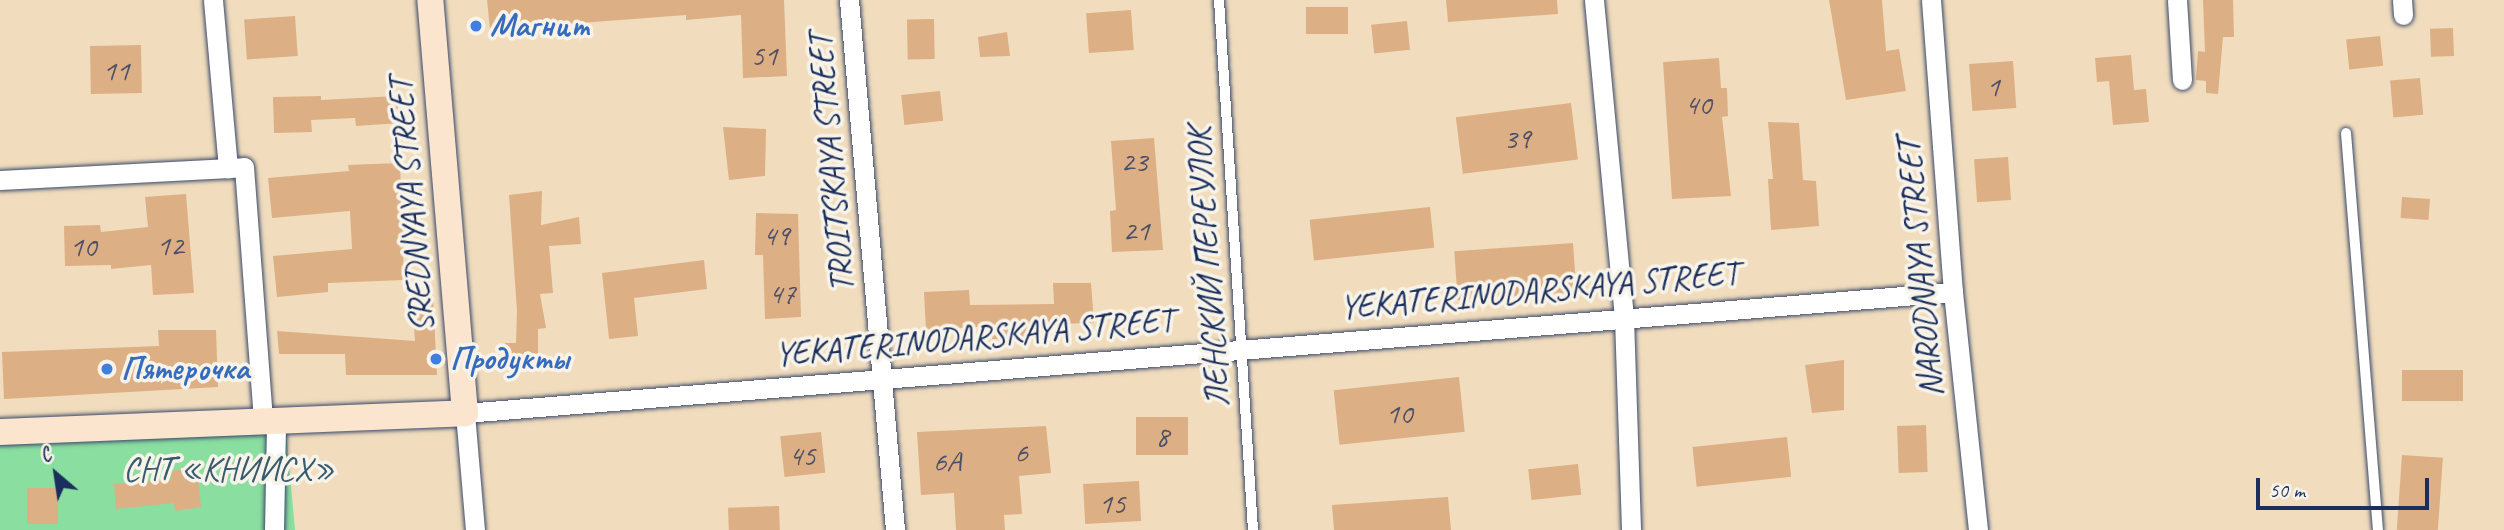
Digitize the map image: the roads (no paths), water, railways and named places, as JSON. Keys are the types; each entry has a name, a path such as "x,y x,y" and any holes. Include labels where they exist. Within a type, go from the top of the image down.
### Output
{"street":[{"path":"213,0 270,422 274,530"},
{"name":"SREDNYAYA STREET","path":"430,0 475,530"},
{"name":"TROITSKAYA STREET","path":"849,0 895,530"},
{"path":"1594,0 1624,318 1631,530"},
{"name":"NARODNAYA STREET","path":"1931,0 1953,292 1978,530"},
{"path":"2177,0 2182,80"},
{"path":"0,180 236,167"},
{"name":"YEKATERINODARSKAYA STREET","path":"0,432 465,413 1953,292"}],"lane":[{"name":"ЛЕНСКИЙ ПЕРЕУЛОК","path":"1219,0 1253,530"},
{"path":"2346,133 2378,530"}],"place":[{"name":"Магнит","path":"476,26"},
{"name":"Продукты","path":"436,359"},
{"name":"Пятерочка","path":"107,369"}],"park label":[{"name":"СНТ «КНИИСХ»","path":"229,470"}]}
